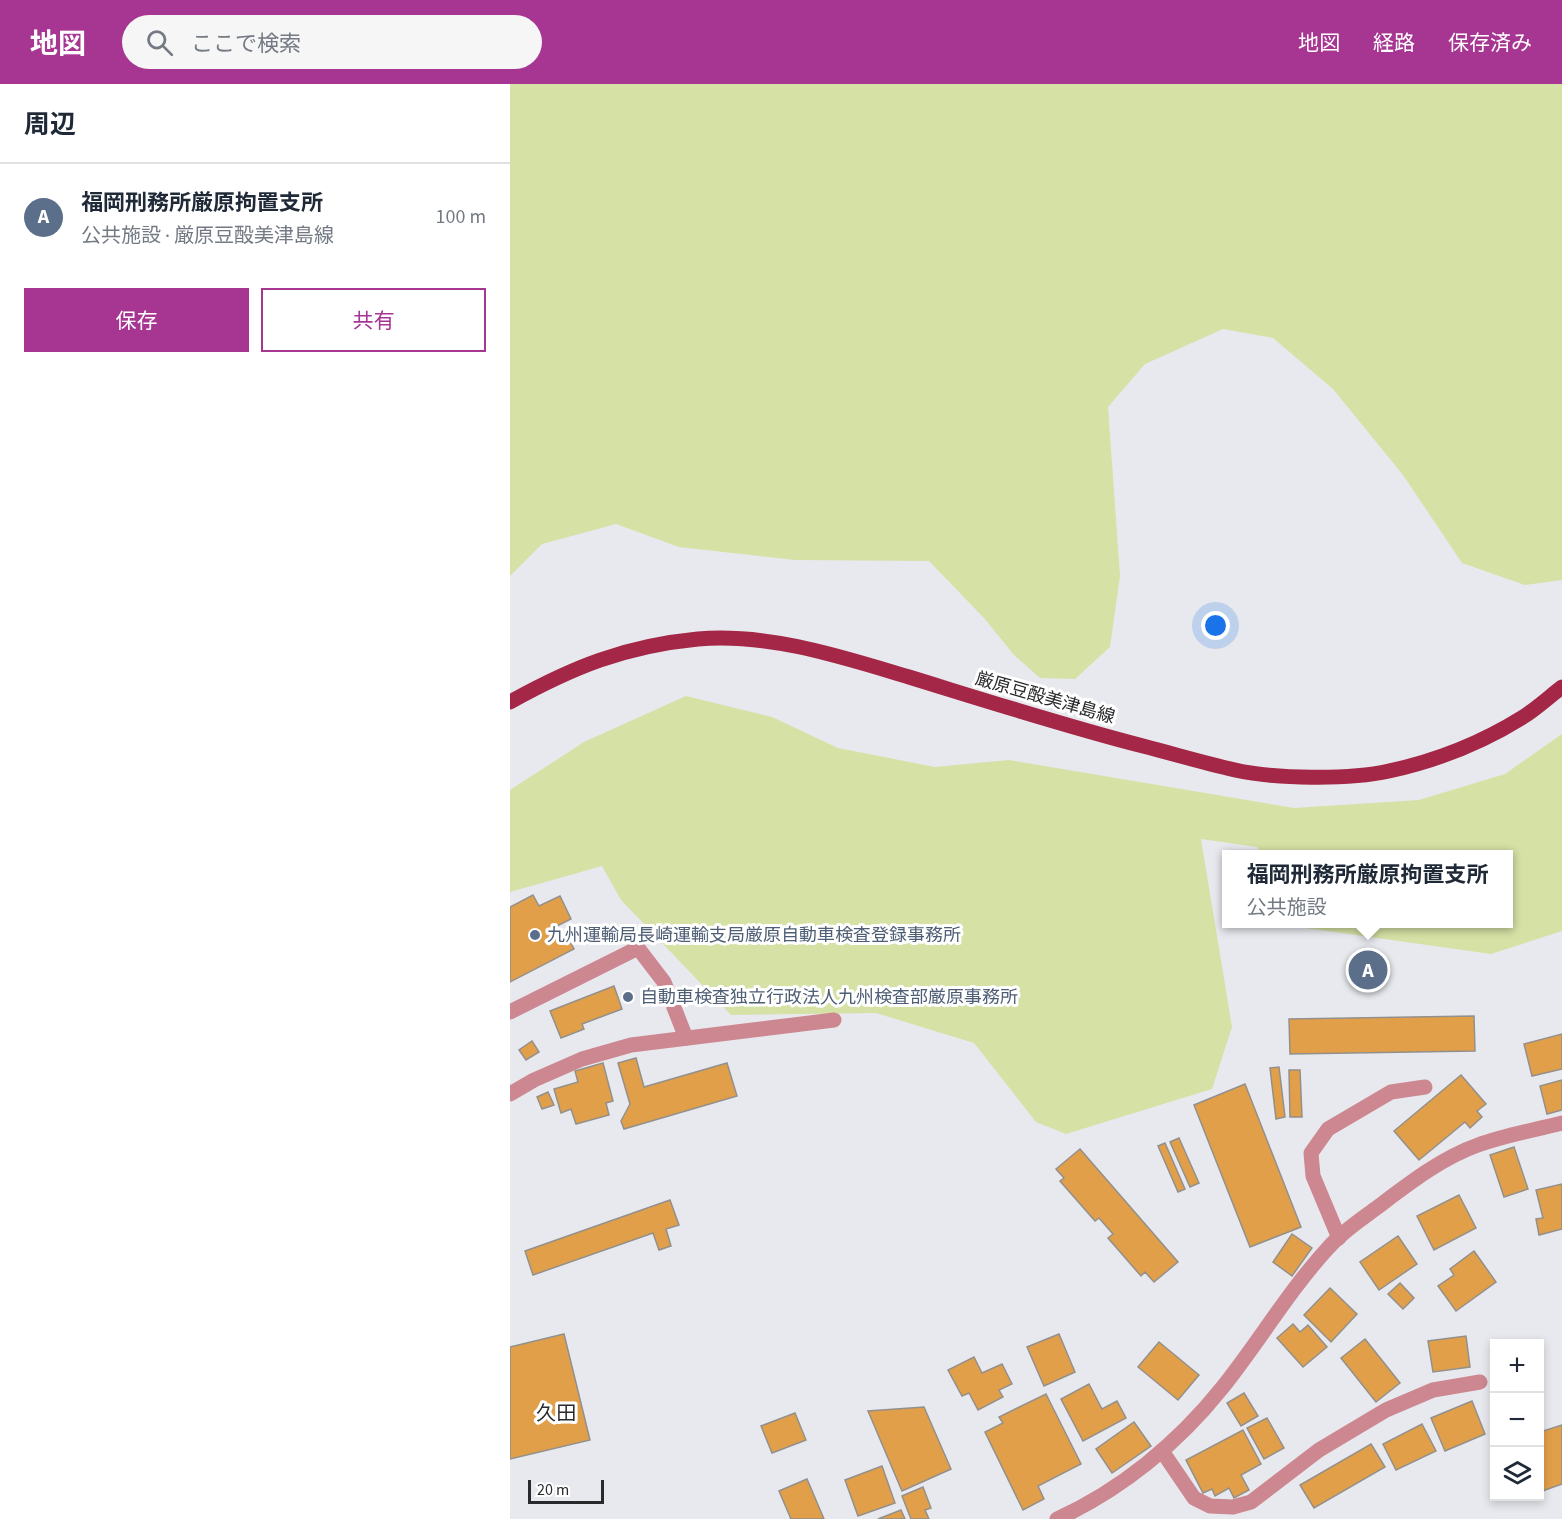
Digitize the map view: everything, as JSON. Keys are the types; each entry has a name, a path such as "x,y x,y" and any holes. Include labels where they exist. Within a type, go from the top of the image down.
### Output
{"main road":[{"name":"厳原豆酘美津島線","path":"510,702 558,676 616,653 700,639 753,641 801,647 858,662 1106,736 1237,770 1294,776 1344,776 1388,771 1431,759 1479,741 1524,717 1562,687"}],"street":[{"path":"510,1012 638,948 664,982 686,1038"},
{"path":"510,1094 534,1080 582,1059 631,1045 834,1020"},
{"path":"1339,1238 1313,1176 1311,1153 1328,1129 1382,1097 1391,1092 1425,1087"},
{"path":"1057,1519 1080,1509 1106,1493 1188,1427 1223,1387 1287,1300 1339,1238 1417,1178 1449,1159 1479,1144 1562,1124"},
{"path":"1161,1451 1194,1498 1210,1506 1233,1507 1251,1502 1319,1450 1386,1410 1434,1390 1480,1382"}],"green space":[{"path":"510,84 1562,84 1562,580 1525,585 1462,563 1403,475 1333,389 1273,338 1223,329 1145,364 1108,407 1120,576 1110,647 1075,679 1040,678 1014,655 984,618 929,561 795,560 679,547 616,524 542,544 510,576"},
{"path":"686,696 772,717 838,748 935,767 1009,760 1294,808 1419,800 1505,774 1562,734 1562,931 1491,954 1306,928 1513,928 1513,850 1259,850 1257,847 1201,839 1232,1027 1212,1089 1066,1134 1036,1122 974,1043 876,1013 731,1015 621,900 602,866 510,892 510,790 584,742"}],"building":[{"path":"533,895 539,906 560,896 571,919 551,929 558,942 568,937 574,949 510,982 510,907"},
{"path":"614,986 622,1009 582,1024 584,1029 561,1038 550,1011"},
{"path":"1474,1016 1475,1051 1290,1054 1289,1019"},
{"path":"1562,1034 1562,1069 1532,1076 1524,1044"},
{"path":"532,1041 539,1052 526,1060 519,1050"},
{"path":"636,1058 644,1087 727,1063 737,1096 624,1129 621,1121 630,1104 618,1063"},
{"path":"603,1063 613,1101 606,1103 609,1115 576,1124 571,1109 561,1113 554,1089 578,1082 575,1071"},
{"path":"1279,1067 1285,1117 1276,1119 1270,1068"},
{"path":"1289,1070 1300,1070 1302,1117 1290,1117"},
{"path":"1461,1075 1486,1104 1477,1111 1482,1117 1470,1128 1465,1122 1419,1160 1394,1131"},
{"path":"1562,1080 1562,1110 1547,1114 1540,1086"},
{"path":"1245,1084 1301,1227 1250,1247 1194,1105"},
{"path":"548,1092 554,1105 542,1109 537,1097"},
{"path":"1179,1138 1199,1183 1190,1187 1170,1142"},
{"path":"1165,1143 1185,1189 1178,1192 1158,1146"},
{"path":"1514,1147 1528,1189 1504,1197 1490,1155"},
{"path":"1080,1149 1178,1262 1154,1282 1145,1272 1141,1276 1108,1238 1113,1234 1099,1218 1095,1221 1060,1181 1064,1178 1056,1169"},
{"path":"1562,1184 1562,1229 1539,1235 1536,1219 1543,1218 1536,1190"},
{"path":"1459,1195 1476,1228 1434,1250 1417,1216"},
{"path":"670,1200 679,1225 666,1229 671,1246 659,1250 653,1233 533,1275 525,1251"},
{"path":"1292,1234 1312,1248 1292,1276 1273,1262"},
{"path":"1398,1236 1417,1264 1379,1290 1360,1262"},
{"path":"1474,1251 1496,1282 1456,1311 1438,1286 1454,1275 1450,1269"},
{"path":"1400,1283 1414,1298 1403,1309 1388,1294"},
{"path":"1330,1288 1357,1314 1331,1342 1304,1315"},
{"path":"1293,1324 1300,1332 1308,1325 1327,1347 1303,1367 1277,1338"},
{"path":"564,1334 590,1440 510,1459 510,1347"},
{"path":"1059,1334 1075,1372 1044,1386 1027,1347"},
{"path":"1466,1336 1470,1367 1433,1372 1428,1341"},
{"path":"1365,1339 1400,1383 1376,1402 1341,1358"},
{"path":"1159,1342 1199,1375 1178,1400 1138,1367"},
{"path":"974,1357 982,1373 1002,1364 1012,1384 999,1390 1003,1397 978,1410 969,1393 962,1396 948,1370"},
{"path":"1089,1384 1102,1409 1117,1401 1126,1418 1083,1441 1061,1399"},
{"path":"1244,1393 1258,1416 1241,1426 1227,1403"},
{"path":"1046,1394 1081,1464 1038,1486 1044,1499 1023,1510 985,1432 1003,1423 999,1417"},
{"path":"1472,1401 1485,1434 1445,1451 1431,1418"},
{"path":"924,1407 951,1469 902,1491 868,1411"},
{"path":"795,1413 806,1440 772,1453 761,1426"},
{"path":"1267,1418 1284,1448 1264,1459 1247,1428"},
{"path":"1134,1422 1151,1446 1112,1473 1096,1449"},
{"path":"1422,1424 1436,1451 1396,1470 1383,1444"},
{"path":"1562,1425 1562,1484 1544,1491 1544,1447 1544,1431"},
{"path":"1243,1430 1261,1464 1241,1475 1249,1490 1234,1498 1229,1488 1215,1496 1212,1489 1203,1493 1186,1460"},
{"path":"1371,1444 1385,1467 1314,1508 1300,1485"},
{"path":"882,1466 895,1503 858,1516 845,1480"},
{"path":"807,1479 824,1519 791,1519 779,1491"},
{"path":"923,1487 931,1508 925,1510 929,1519 911,1519 902,1496"},
{"path":"901,1510 905,1519 878,1519"}],"place":[{"name":"九州運輸局長崎運輸支局厳原自動車検査登録事務所","path":"535,935"},
{"name":"福岡刑務所厳原拘置支所","path":"1368,970"},
{"name":"自動車検査独立行政法人九州検査部厳原事務所","path":"628,997"}],"district":[{"name":"久田","path":"556,1414"}]}
